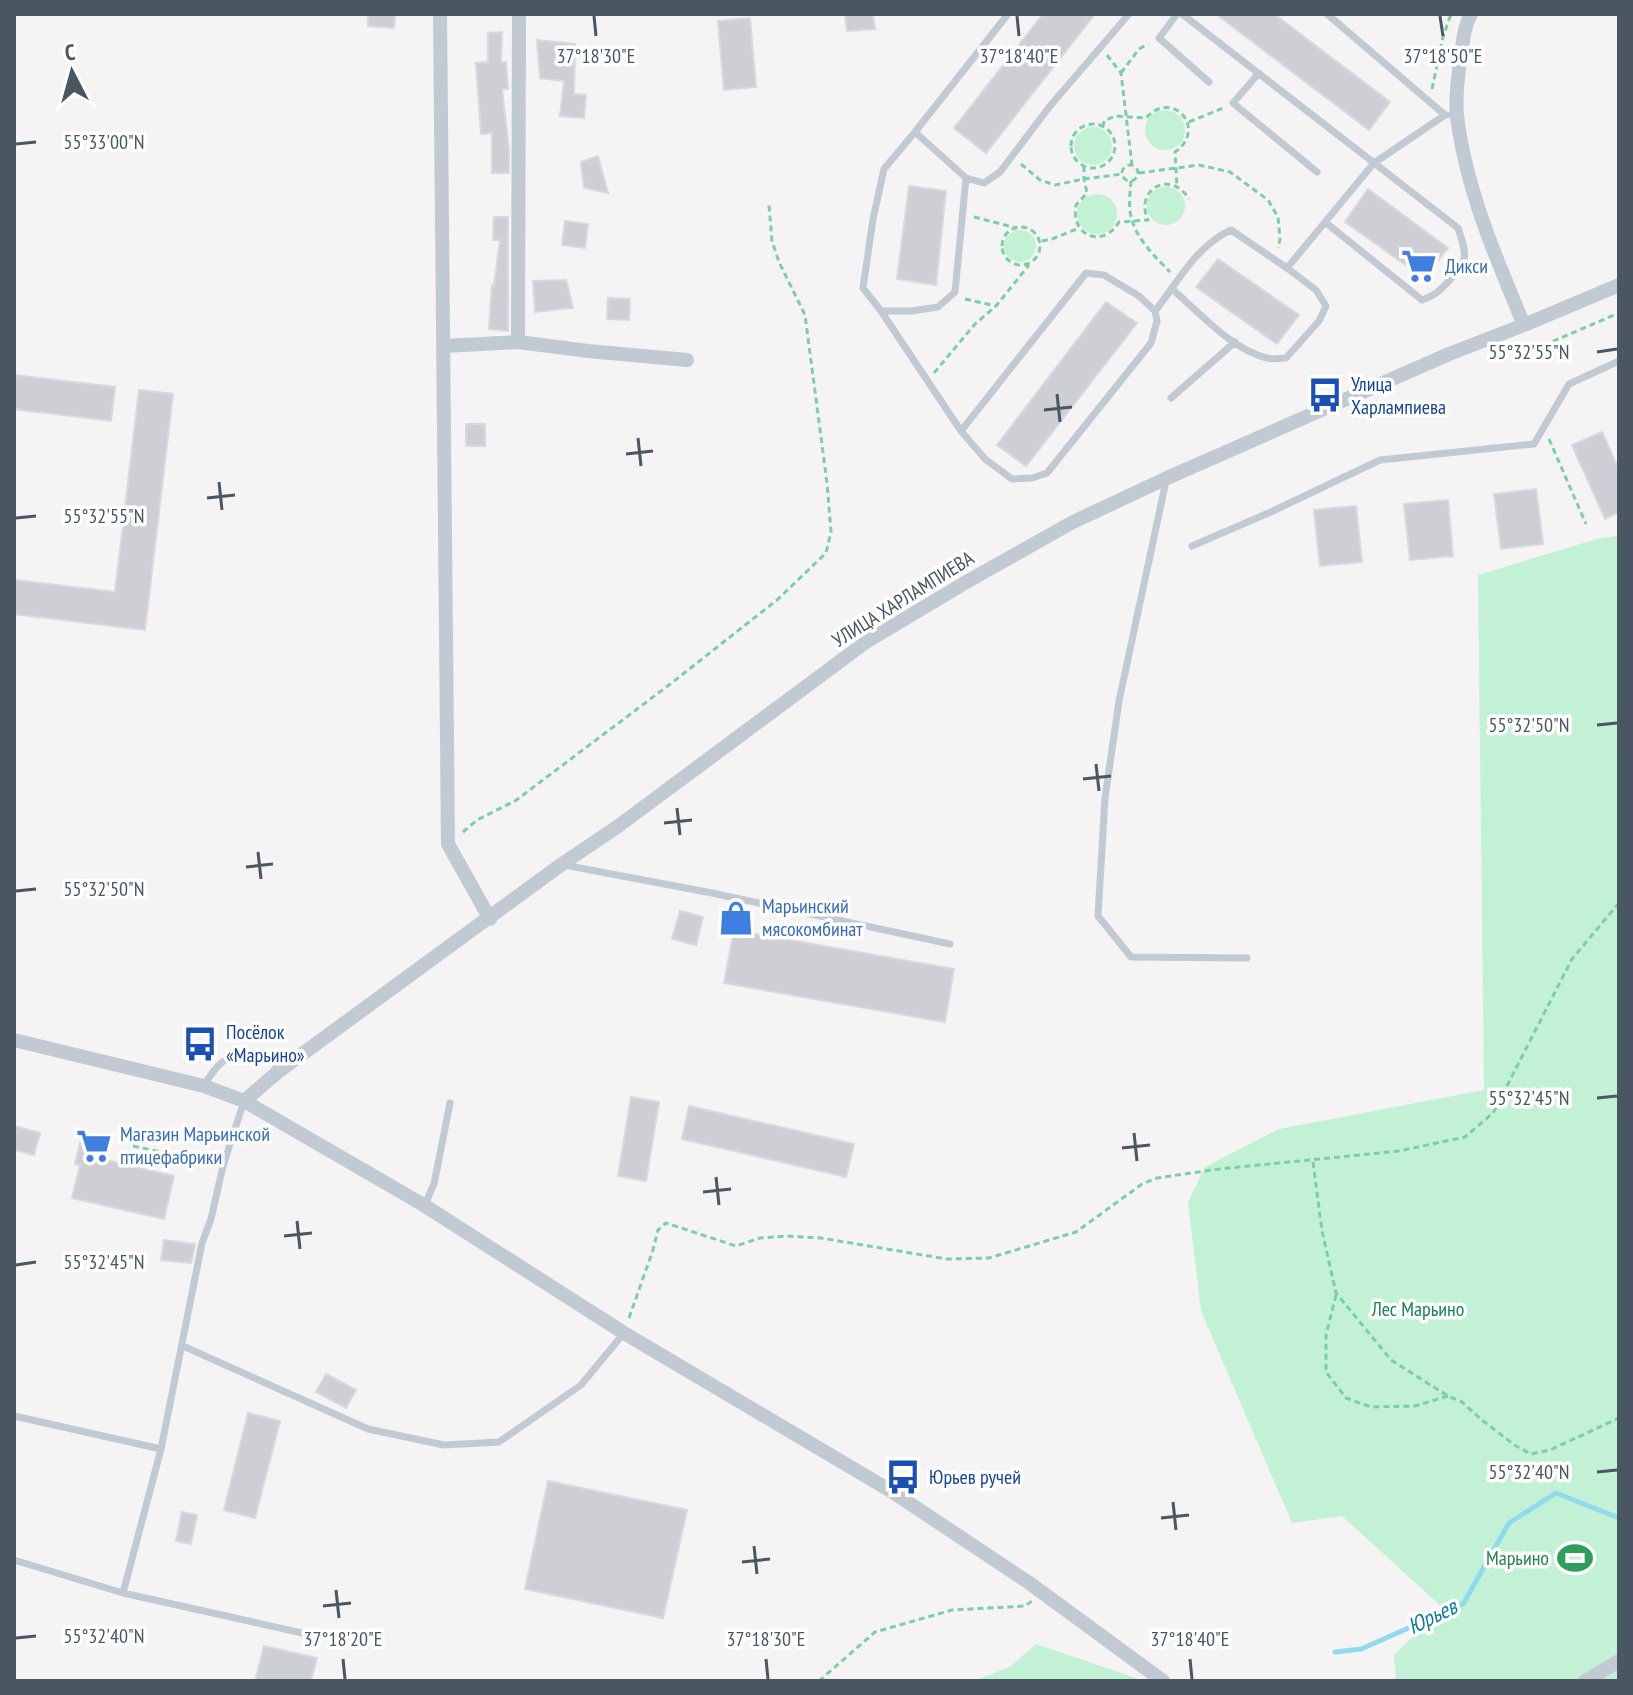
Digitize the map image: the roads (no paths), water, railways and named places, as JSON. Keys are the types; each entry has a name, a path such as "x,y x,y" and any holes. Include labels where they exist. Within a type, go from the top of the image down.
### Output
{"street":[{"path":"440,14 448,844 490,919"},
{"path":"518,342 519,14"},
{"path":"1471,14 1466,24 1451,114 1470,184 1524,325"},
{"name":"УЛИЦА ХАРЛАМПИЕВА","path":"244,1101 279,1071 617,827 866,642 968,581 1073,522 1167,478 1449,354 1619,285"},
{"path":"444,346 518,342 687,360"},
{"path":"14,1040 204,1086 244,1101 422,1204 624,1333 891,1491 1043,1592 1163,1681"},
{"path":"1585,1681 1619,1661"}],"lane":[{"path":"961,431 1086,273 1104,275 1139,296 1155,311 1157,321 1151,343 1047,473 1012,479 985,459 961,431 863,288 884,169 1008,14"},
{"path":"915,132 966,178 984,183 1000,172 1050,106 1129,14"},
{"path":"1209,82 1159,38 1180,14 1458,228 1465,250 1462,268 1435,296 1422,300 1325,222"},
{"path":"1287,268 1374,163 1451,114 1427,100 1327,14"},
{"path":"1259,73 1233,103 1317,172"},
{"path":"881,311 938,307 955,292 966,178"},
{"path":"1155,311 1185,270 1215,237 1231,230 1316,290 1326,306 1319,321 1286,358 1270,359 1250,353 1172,289"},
{"path":"1171,398 1235,342"},
{"path":"1192,546 1380,460 1534,444 1569,384 1619,361"},
{"path":"1167,478 1119,701 1105,798 1098,916 1131,957 1247,958"},
{"path":"562,864 950,944"},
{"path":"204,1086 214,1069 229,1056 270,1056 279,1071"},
{"path":"123,1593 161,1449 202,1243 244,1101"},
{"path":"422,1204 434,1184 450,1103"},
{"path":"183,1346 368,1429 444,1445 499,1442 581,1385 624,1333"},
{"path":"14,1416 161,1449"},
{"path":"14,1560 123,1593 320,1637"}],"waterway":[{"name":"Юрьев","path":"1335,1652 1361,1649 1463,1604 1509,1523 1556,1493 1619,1518"}],"place":[{"name":"Дикси","path":"1419,266"},
{"name":"Улица Харлампиева","path":"1325,395"},
{"name":"Марьинский мясокомбинат","path":"736,918"},
{"name":"Посёлок «Марьино»","path":"200,1044"},
{"name":"Магазин Марьинской птицефабрики","path":"94,1146"},
{"name":"Юрьев ручей","path":"903,1477"},
{"name":"Марьино","path":"1575,1558"}],"park label":[{"name":"Лес Марьино","path":"1418,1309"}]}
